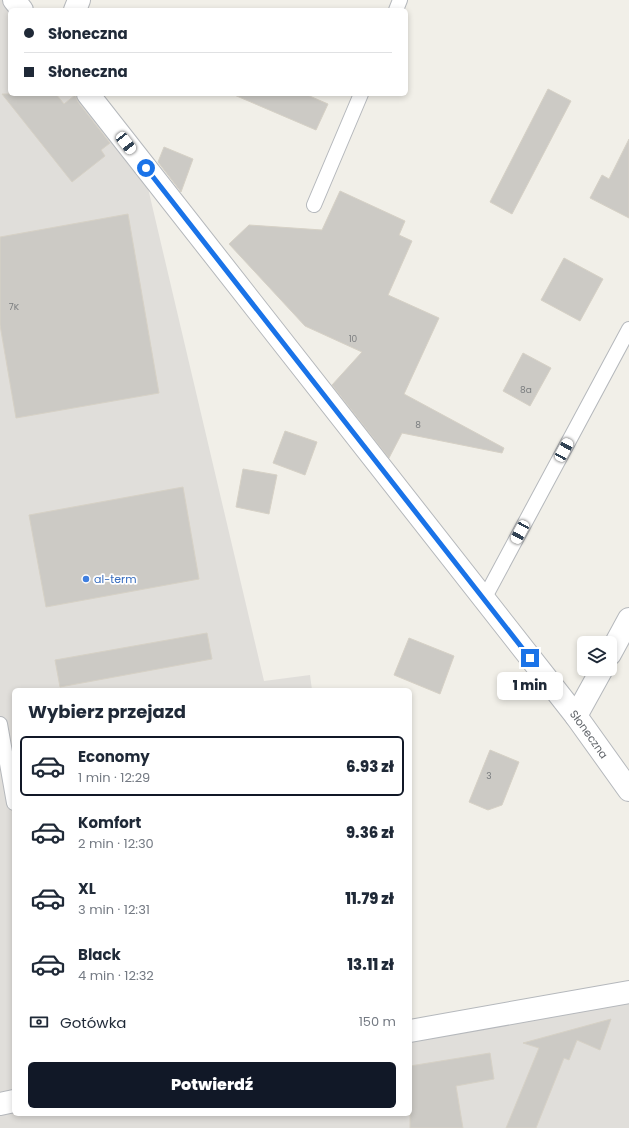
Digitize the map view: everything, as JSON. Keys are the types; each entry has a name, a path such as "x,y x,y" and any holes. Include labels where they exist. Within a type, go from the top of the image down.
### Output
{"street":[{"path":"14,0 20,8"},
{"name":"Słoneczna","path":"90,96 576,716 629,790"},
{"path":"617,641 629,619"},
{"path":"576,716 598,676"},
{"path":"412,1031 629,992"},
{"path":"0,1104 12,1101"}],"lane":[{"path":"314,205 360,96"},
{"path":"484,599 629,329"},
{"path":"0,724 12,792"}],"shaded area":[{"path":"0,0 13,0 11,8 8,8 8,96 89,96 143,167 264,681 310,675 312,688 12,688 12,1116 412,1116 412,1031 629,992 629,1128 0,1128"}],"building":[{"path":"548,89 571,101 512,214 490,202"},
{"path":"2,94 8,94 8,96 58,96 64,104 75,96 78,102 110,143 101,150 105,156 72,182"},
{"path":"237,96 310,96 328,104 316,130"},
{"path":"629,139 629,218 590,198 602,175 609,179"},
{"path":"164,147 193,159 181,192 158,162"},
{"path":"340,191 405,221 399,235 412,241 388,295 439,318 404,394 504,448 502,453 402,433 389,458 332,385 362,352 305,326 229,244 249,225 322,230"},
{"path":"128,214 159,393 16,418 0,325 0,237"},
{"path":"564,258 603,279 580,321 541,300"},
{"path":"523,353 551,368 530,406 503,391"},
{"path":"285,431 317,442 305,475 273,463"},
{"path":"243,469 277,475 269,514 236,507"},
{"path":"183,487 199,579 46,607 29,515"},
{"path":"207,633 212,659 60,687 55,660"},
{"path":"409,638 454,656 440,694 394,675"},
{"path":"490,750 519,762 502,805 488,810 469,802"},
{"path":"611,1019 600,1050 577,1040 569,1060 564,1058 536,1128 506,1128 539,1048 523,1043"},
{"path":"490,1053 494,1079 456,1086 463,1128 410,1128 410,1116 412,1116 412,1066"}],"place":[{"name":"al-term","path":"86,579"}],"route":[{"path":"146,168 530,658"}]}
